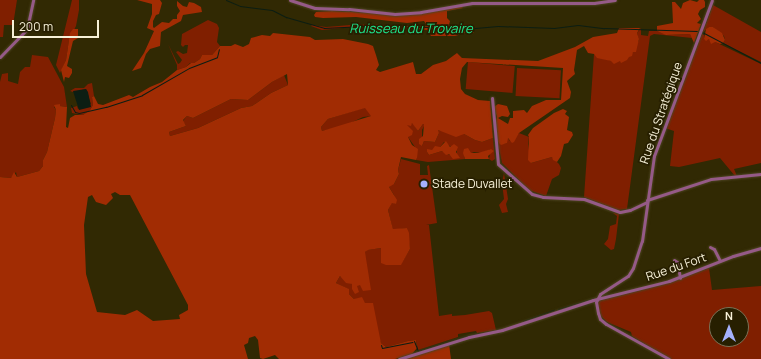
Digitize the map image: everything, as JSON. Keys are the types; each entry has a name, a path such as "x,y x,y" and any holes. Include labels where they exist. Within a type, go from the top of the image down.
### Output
{"street":[{"path":"0,57 27,29 33,0"},
{"path":"290,0 315,8 350,9 395,14 421,12 464,4 494,1 599,2 615,0"},
{"name":"Rue du Stratégique","path":"597,300 604,291 628,276 633,268 642,241 650,171 656,147 712,0"},
{"path":"492,98 498,164 532,194 543,197 584,199 620,212 625,212 647,201 711,179 761,174"},
{"path":"710,247 714,249 720,261"},
{"name":"Rue du Fort","path":"399,359 469,336 502,330 606,297 680,278 720,261 761,248"},
{"path":"674,260 677,262 680,278"},
{"path":"604,291 606,297"},
{"path":"597,300 598,313 604,322 669,359"}],"shaded area":[{"path":"0,0 17,0 13,25 4,25 3,37 0,37"},
{"path":"72,0 79,0 79,10 76,26 69,40 66,60 60,73 56,65"},
{"path":"137,0 160,0 162,3 159,14 156,15 153,21 154,28 162,22 169,23 173,19 177,19 177,15 180,11 177,6 177,1 183,6 187,7 189,2 194,3 201,7 202,12 183,15 181,21 161,32 160,46 150,49 146,54 141,68 132,71 144,53 154,31 147,28 152,14 152,4"},
{"path":"690,0 697,2 699,0 704,0 705,2 705,7 700,10 698,14 701,19 697,23 701,24 694,43 690,34 666,35 657,31 657,26 673,23 672,2 675,2 681,9 683,3"},
{"path":"713,5 761,32 761,62 723,43 725,40 724,36 713,27 709,27 703,32"},
{"path":"461,6 463,8 447,11 447,18 450,21 449,25 456,28 460,27 462,24 471,25 474,33 465,33 455,36 431,36 427,30 405,28 405,26 424,26 426,24 424,21 407,23 356,17 323,18 315,17 314,15 316,12 332,11 411,15"},
{"path":"208,20 217,24 219,28 217,42 220,46 212,55 202,55 200,59 194,63 190,63 186,67 177,70 177,65 168,44 178,64 180,63 182,60 176,52 178,51 183,54 187,53 188,45 183,47 181,45 182,34"},
{"path":"362,24 405,26 405,28 390,29 353,27 322,30 311,26 326,27"},
{"path":"713,27 722,33 725,40 723,43 720,44 715,42 711,44 709,39 706,41 704,39 706,29"},
{"path":"619,28 640,28 637,33 639,39 636,52 633,52 632,56 627,60 614,64 611,61 597,58 594,54 588,53 584,46 577,50 574,70 575,74 567,81 571,92 570,98 519,133 512,143 508,138 507,143 501,145 498,142 495,124 497,117 494,107 498,104 507,106 510,114 508,117 502,116 498,118 508,124 510,118 513,118 513,111 524,110 527,113 532,106 546,100 561,100 563,68 467,62 462,68 460,79 461,89 465,94 478,100 490,101 493,138 482,142 464,134 456,137 438,130 439,133 435,142 424,141 422,146 419,144 419,139 423,136 424,124 418,131 412,123 411,126 407,125 413,131 412,135 408,137 412,145 418,149 417,158 416,160 401,157 398,170 399,174 394,184 389,187 397,200 396,204 392,203 388,210 393,229 407,228 409,233 410,249 401,265 386,265 381,263 381,248 368,250 365,252 371,290 363,291 360,285 357,286 359,292 355,294 352,289 352,284 346,283 340,276 336,283 349,289 349,294 354,299 362,297 365,303 373,303 381,343 386,347 416,340 417,348 412,354 395,359 279,359 275,355 263,359 260,358 258,340 255,336 249,338 248,343 244,345 248,359 0,359 0,177 11,178 14,172 17,177 39,171 43,166 43,160 47,152 55,118 56,110 54,105 60,104 60,106 67,107 66,127 68,128 70,118 75,115 83,115 90,110 93,105 92,97 94,96 98,104 103,105 129,95 133,97 162,82 177,70 194,63 200,59 202,55 212,55 220,46 231,46 235,44 243,47 249,44 251,38 262,35 270,36 273,33 310,37 315,40 343,39 368,44 373,46 376,55 379,65 376,70 380,72 413,62 416,74 421,74 433,65 446,61 457,53 462,58 538,61 575,47 593,37 617,33","holes":["287,74 288,85 271,93 252,106 241,108 198,128 170,136 169,132 186,126 183,120 187,116 193,118 231,99 248,100 272,82","365,108 371,116 322,131 321,127 328,119","115,192 120,195 130,195 188,305 188,310 179,315 180,319 153,321 137,310 125,315 97,312 86,274 84,225 88,197 92,195 96,202 106,205 113,198 111,194"]},
{"path":"641,28 641,35 648,36 649,31 657,31 668,35 690,34 692,38 654,34 650,36 627,209 618,210 584,197 594,54 611,61 620,61 628,57 633,52 639,40 637,33"},
{"path":"73,29 78,29 78,38 73,41 67,66 72,69 72,73 69,78 65,77 64,82 61,70 66,60 70,33"},
{"path":"702,34 704,35 705,40 709,39 761,64 761,163 734,169 737,176 735,176 720,158 679,167 670,166 674,131 665,128"},
{"path":"32,55 48,57 64,87 67,107 60,106 60,104 54,107 56,110 55,118 47,152 43,160 43,166 39,171 17,177 16,172 11,178 0,177 0,82 2,74 8,73 8,81 18,84 20,72 25,67 30,67"},
{"path":"468,62 515,66 512,93 466,89"},
{"path":"517,68 561,70 559,98 516,96"},
{"path":"284,75 288,85 271,93 252,106 241,108 198,128 170,136 169,132 186,126 183,121 187,116 193,118 231,99 248,100"},
{"path":"92,83 94,96 92,97 93,105 90,110 83,115 72,113 71,108 77,106 78,109 91,104 86,89 73,92 70,91 75,88 84,88 88,84"},
{"path":"86,89 91,107 79,110 73,91"},
{"path":"366,107 372,116 363,117 344,126 322,131 321,127 328,119"},
{"path":"563,109 567,111 565,114 569,117 567,130 572,132 573,135 568,143 564,144 561,156 557,162 553,160 552,157 531,163 528,160 528,135 533,128 554,113"},
{"path":"413,123 418,131 423,124 425,124 422,130 422,146 424,141 435,142 439,133 437,130 464,134 482,142 493,138 495,159 492,161 489,159 491,149 481,153 474,152 464,156 465,159 428,162 416,160 415,147 408,137 406,125","holes":["444,142 457,151 457,154 452,156 442,151 429,155 427,152 440,147"]},
{"path":"519,133 529,137 528,144 531,163 552,157 561,168 559,175 552,179 546,196 529,190 502,163 497,138 501,144 507,143 507,138 510,141"},
{"path":"446,141 450,147 454,144 458,147 456,152 460,158 453,159 449,154 446,155 442,151 429,155 427,149 432,150 435,146 440,147"},
{"path":"468,148 471,153 478,153 491,149 494,151 488,156 489,159 465,159 463,153 464,149"},
{"path":"401,159 420,164 420,175 428,175 427,166 429,165 437,223 426,225 429,225 439,316 452,314 452,316 465,315 489,311 492,313 496,330 458,334 458,337 418,350 416,340 386,347 381,343 365,303 354,299 349,294 348,289 336,283 340,276 352,284 360,285 365,252 367,250 381,248 401,264 410,249 407,228 393,230 388,210 392,202 396,204 394,195 389,187 391,184 394,184 399,174 398,170"},
{"path":"504,173 508,199 506,204 508,212 502,213 499,205 504,199 502,183"},
{"path":"613,213 619,214 614,249 611,250 604,244 608,239 610,226 616,224 617,216"},
{"path":"709,268 712,290 761,286 761,359 670,359 632,336 631,332 607,322 599,314 597,305 599,301 669,283"},
{"path":"449,344 451,359 402,359"}],"waterway":[{"name":"Ruisseau du Trovaire","path":"226,0 240,6 272,10 286,17 324,28 359,26 444,27 453,30 498,26 554,28 578,25 604,28 697,31"},
{"name":"Ruisseau du Trovaire","path":"702,32 761,63"},
{"path":"71,105 75,112 79,113 106,107 142,95 189,68 217,57 219,49"},
{"path":"558,309 593,298"},
{"path":"571,309 590,303"},
{"path":"523,321 554,310"},
{"path":"414,341 418,351 465,336 480,333"},
{"path":"381,345 382,348 412,342"}],"place":[{"name":"Stade Duvallet","path":"424,184"}]}
